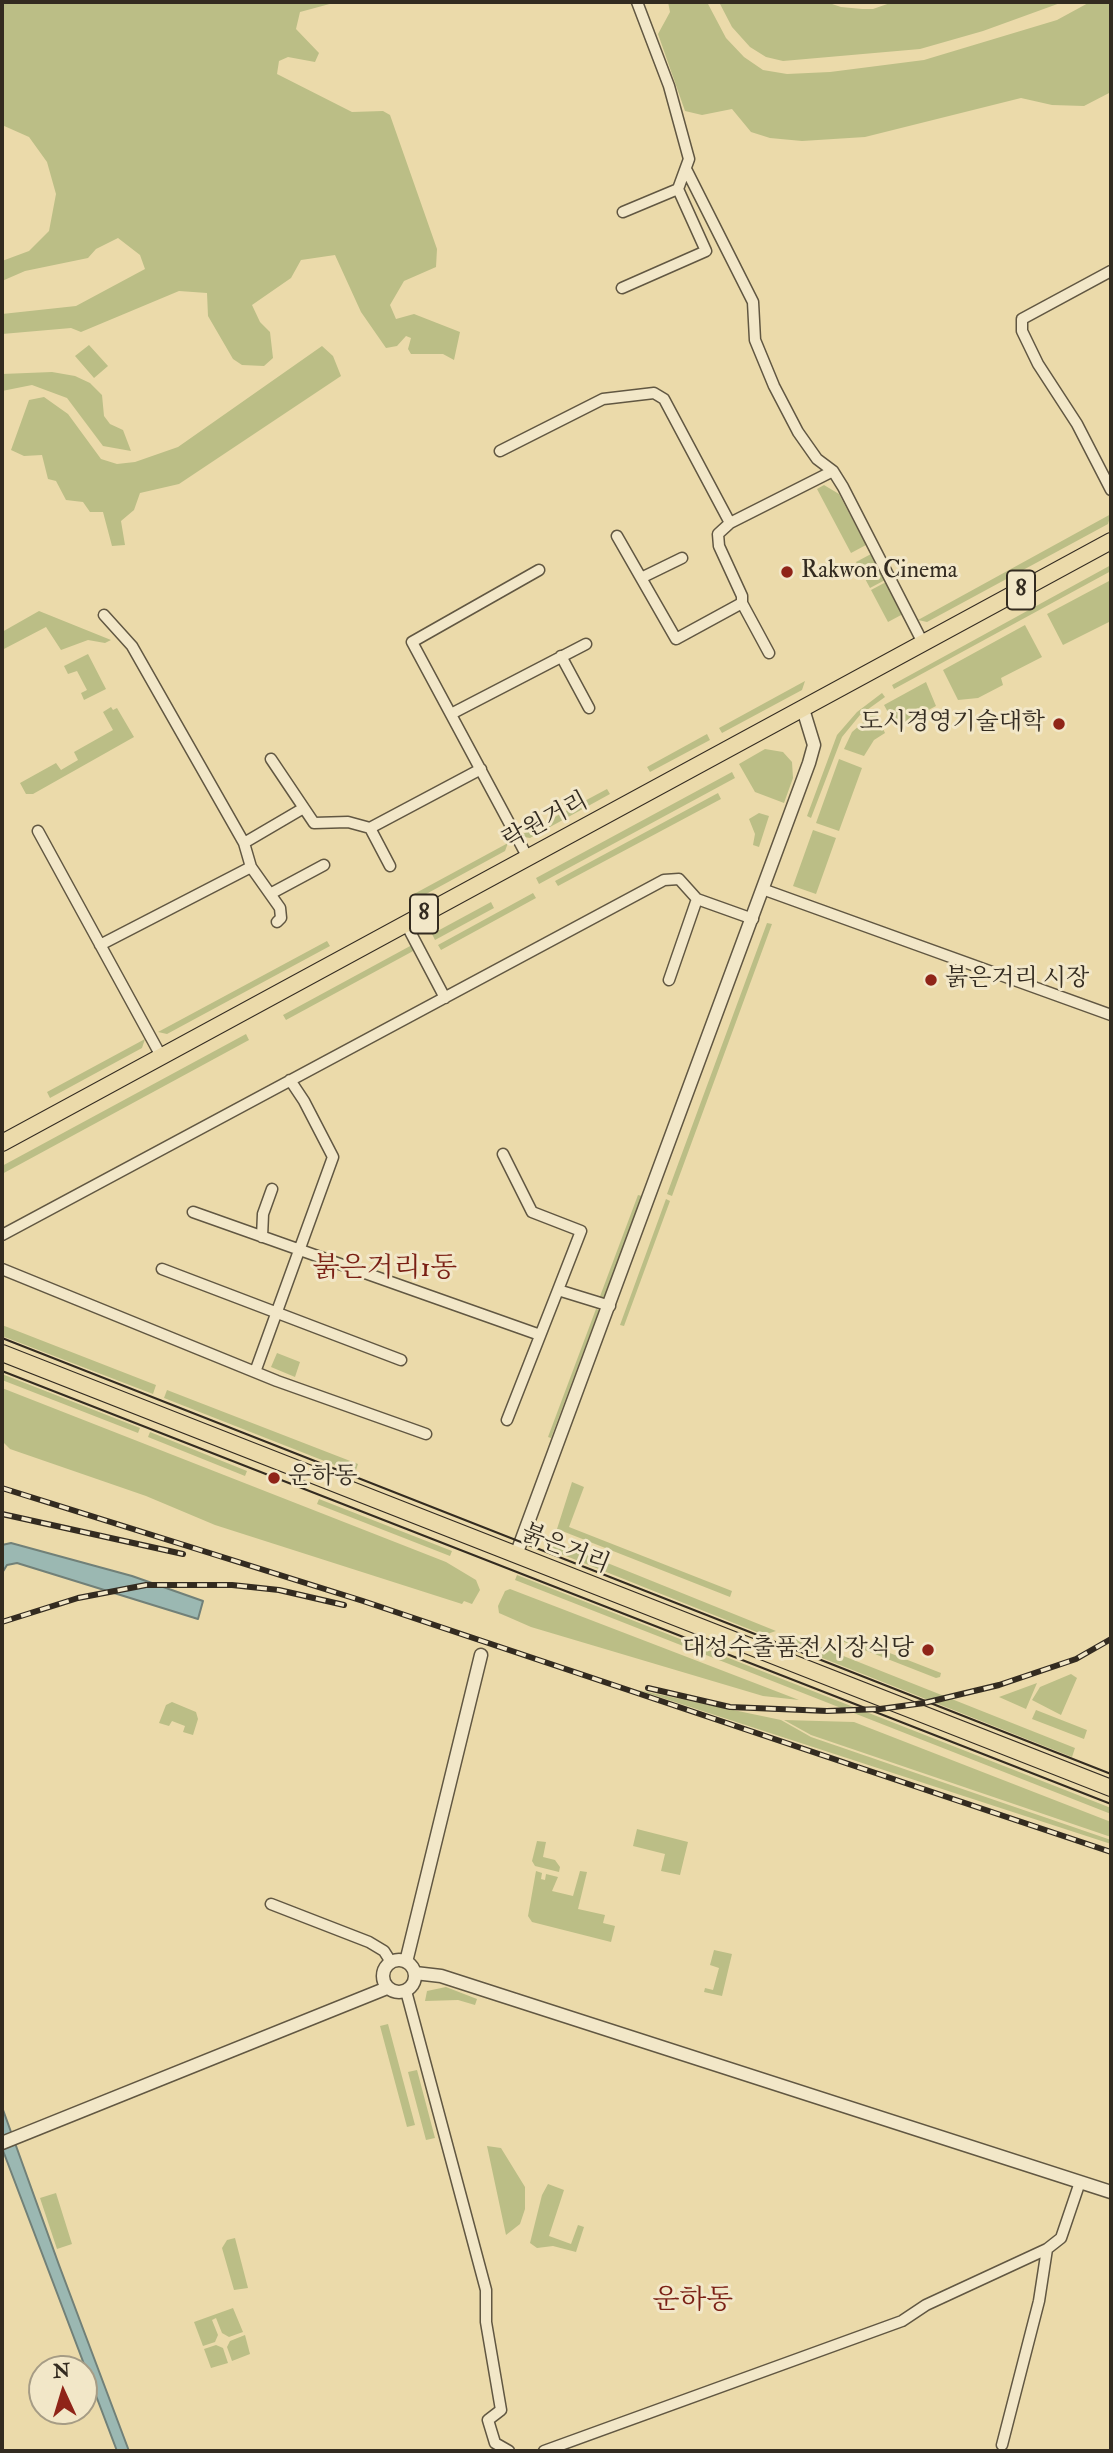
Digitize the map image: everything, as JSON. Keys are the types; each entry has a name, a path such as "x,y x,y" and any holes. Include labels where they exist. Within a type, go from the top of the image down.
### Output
{"main road":[{"name":"락원거리","path":"2,1143 1111,541"},
{"name":"붉은거리","path":"2,1353 1111,1788"}],"street":[{"path":"622,212 678,189 690,159 684,134 637,2"},
{"path":"687,171 754,302 755,341 762,361 799,432 817,459 833,471 923,643"},
{"path":"622,288 706,251 678,189"},
{"path":"1111,271 1021,319 1022,331 1038,364 1077,424 1111,490"},
{"path":"500,451 603,399 654,393 664,399 730,523"},
{"path":"769,653 742,603 742,596 719,546 718,534 730,523 833,471"},
{"path":"617,536 676,639 742,603"},
{"path":"641,578 682,558"},
{"path":"528,858 412,642 538,570"},
{"path":"104,615 132,646 244,843 251,867 280,908 281,918 277,922"},
{"path":"451,714 586,644"},
{"path":"561,656 589,708"},
{"path":"516,1555 765,890 814,745 803,709"},
{"path":"271,759 302,809 314,823 348,822 370,828 481,769"},
{"path":"244,843 302,809"},
{"path":"370,828 390,866"},
{"path":"38,831 161,1056"},
{"path":"270,894 324,865"},
{"path":"100,945 251,867"},
{"path":"2,1235 664,880 679,879 697,899 753,919"},
{"path":"765,890 1111,1016"},
{"path":"669,980 697,899"},
{"path":"406,924 445,998"},
{"path":"255,1371 333,1157 290,1080"},
{"path":"503,1154 532,1212 580,1231 507,1420"},
{"path":"261,1237 263,1214 272,1189"},
{"path":"193,1212 540,1335"},
{"path":"2,1269 255,1371 426,1434"},
{"path":"163,1269 401,1360"},
{"path":"558,1290 610,1306"},
{"path":"406,1962 481,1655"},
{"path":"271,1904 369,1942 384,1951 391,1962"},
{"path":"391,1962 406,1962"},
{"path":"387,1988 383,1974 391,1962"},
{"path":"406,1962 415,1973"},
{"path":"2,2143 387,1988 396,1992 406,1991 413,1983 415,1973"},
{"path":"415,1973 433,1973 1111,2192"},
{"path":"406,1991 414,2010 486,2290 486,2322 501,2410 488,2420 495,2443 509,2451"},
{"path":"544,2451 902,2321 926,2305 1047,2249 1061,2238 1080,2182"},
{"path":"1002,2445 1033,2326 1047,2249"}],"green space":[{"path":"2,2 337,2 300,12 296,29 319,53 315,62 288,57 279,61 277,74 352,112 383,111 390,115 437,249 436,267 404,281 390,305 396,319 414,314 460,332 454,360 443,354 411,354 408,349 411,338 406,336 397,346 386,348 361,312 335,255 301,260 291,278 252,305 260,322 270,332 273,358 264,366 242,365 233,359 208,316 207,293 179,291 81,332 71,328 2,334 2,314 76,306 145,269 140,255 118,238 96,249 88,258 25,271 2,281 2,261 29,251 49,231 56,194 47,162 29,137 2,125"},
{"path":"668,2 707,2 726,38 744,57 763,70 787,74 830,72 924,60 1057,20 1090,2 1111,2 1111,92 1084,106 1052,105 1021,98 865,137 802,141 770,138 751,132 732,109 702,115 685,111 658,34 670,12"},
{"path":"719,2 826,2 841,7 873,9 893,2 1063,2 983,31 920,49 783,61 766,57 750,47 732,27"},
{"path":"89,345 108,366 94,378 75,356"},
{"path":"322,346 333,356 341,376 179,484 140,493 134,510 121,521 125,545 112,546 103,512 90,512 83,502 66,500 56,481 48,479 42,455 24,456 11,450 29,400 44,397 68,414 101,459 117,464 135,462 178,447"},
{"path":"52,372 75,376 90,383 102,395 104,416 110,424 123,430 131,451 103,446 67,398 32,385 2,391 2,374"},
{"path":"824,485 839,494 866,545 851,553 817,489"},
{"path":"1111,514 1108,524 927,622 918,620"},
{"path":"871,554 885,580 870,588 856,562"},
{"path":"1111,565 1111,571 894,689 892,685"},
{"path":"1109,581 1111,621 1063,645 1047,614"},
{"path":"886,582 903,614 888,622 871,590"},
{"path":"39,611 111,640 105,643 88,640 61,650 46,627 2,650 2,632"},
{"path":"1025,625 1042,657 1001,678 1003,685 978,698 958,700 943,670"},
{"path":"88,654 106,689 84,700 81,693 87,690 77,671 68,674 64,666"},
{"path":"805,681 802,690 722,733 719,728"},
{"path":"926,682 936,706 896,727 884,705"},
{"path":"882,693 885,697 860,715 842,737 811,818 807,816 837,735 857,712"},
{"path":"111,707 113,710 117,708 134,737 33,794 26,794 20,783 56,763 61,770 78,760 74,752 113,730 103,712"},
{"path":"875,712 885,733 874,740 864,756 844,749 852,732"},
{"path":"707,734 710,740 650,772 647,767"},
{"path":"765,749 783,752 792,762 793,778 784,803 755,792 739,764"},
{"path":"839,759 862,768 839,831 816,823"},
{"path":"732,772 735,778 539,884 536,878"},
{"path":"607,789 610,794 530,838 519,836"},
{"path":"718,793 721,799 558,886 555,881"},
{"path":"759,813 769,816 759,847 753,845 755,834 749,819"},
{"path":"813,830 836,838 816,894 793,886"},
{"path":"508,843 505,851 417,899 414,894"},
{"path":"533,893 536,898 441,950 438,945"},
{"path":"491,902 494,908 435,940 432,934"},
{"path":"767,923 772,924 672,1196 667,1194"},
{"path":"327,941 330,946 167,1034 158,1032"},
{"path":"412,945 415,950 286,1020 283,1015"},
{"path":"246,1034 249,1040 2,1174 2,1166"},
{"path":"145,1039 142,1048 50,1098 47,1092"},
{"path":"638,1195 642,1196 603,1300 599,1299"},
{"path":"666,1199 670,1201 624,1326 620,1325"},
{"path":"596,1309 599,1310 551,1438 548,1437"},
{"path":"2,1325 156,1385 153,1394 2,1336"},
{"path":"277,1353 300,1362 295,1377 271,1367"},
{"path":"2,1374 140,1428 138,1433 2,1380"},
{"path":"2,1388 446,1562 476,1580 480,1590 472,1604 464,1601 462,1604 215,1525 146,1496 10,1449 2,1441"},
{"path":"167,1390 358,1464 355,1473 164,1398"},
{"path":"150,1432 247,1471 245,1476 148,1437"},
{"path":"572,1482 584,1487 569,1527 732,1591 730,1597 557,1529"},
{"path":"319,1499 452,1551 450,1556 317,1504"},
{"path":"543,1537 776,1631 764,1635 551,1550"},
{"path":"517,1575 1111,1808 1111,1814 515,1580"},
{"path":"510,1589 799,1700 763,1696 531,1627 499,1613 498,1606 505,1591"},
{"path":"788,1634 1075,1748 1072,1757 792,1646"},
{"path":"841,1634 941,1673 940,1677 936,1678 839,1640"},
{"path":"1071,1674 1077,1678 1061,1715 1032,1700 1040,1687"},
{"path":"1037,1683 1026,1709 999,1697"},
{"path":"638,1690 781,1720 811,1737 1111,1840 1111,1844"},
{"path":"172,1702 196,1712 198,1719 193,1735 183,1732 185,1726 172,1721 169,1726 159,1723 166,1705"},
{"path":"1036,1710 1087,1730 1084,1739 1032,1719"},
{"path":"784,1720 854,1722 1111,1822 1111,1837 811,1735"},
{"path":"637,1829 688,1842 680,1875 661,1871 665,1854 633,1846"},
{"path":"537,1841 546,1842 543,1857 555,1860 560,1867 559,1872 535,1866 532,1861"},
{"path":"536,1871 542,1873 541,1879 545,1880 546,1874 558,1877 552,1891 573,1896 580,1871 587,1872 578,1909 605,1915 603,1923 615,1926 611,1942 532,1922 528,1916"},
{"path":"714,1950 732,1954 722,1996 704,1992 705,1988 713,1990 719,1968 710,1965"},
{"path":"446,1987 477,1999 475,2005 458,2000 425,2001 427,1991"},
{"path":"388,2024 415,2125 407,2127 380,2026"},
{"path":"417,2070 435,2138 426,2140 408,2072"},
{"path":"487,2146 501,2148 525,2187 525,2209 520,2224 506,2235"},
{"path":"548,2184 564,2190 549,2236 571,2244 578,2225 584,2227 576,2252 553,2246 537,2248 530,2243 542,2195"},
{"path":"56,2193 72,2244 57,2249 40,2198"},
{"path":"235,2238 248,2288 234,2290 222,2248 227,2240"},
{"path":"233,2308 243,2332 229,2337 222,2333 216,2318 212,2320 218,2335 215,2342 203,2346 194,2322"},
{"path":"245,2335 250,2354 232,2361 227,2347 230,2341"},
{"path":"216,2345 223,2348 228,2363 211,2368 204,2349"}],"water":[{"path":"11,1543 132,1576 203,1601 198,1619 17,1563 7,1565 2,1573 2,1545"},
{"path":"2,2107 93,2355 81,2355 2,2148"},
{"path":"98,2369 129,2451 117,2451 98,2401"}],"tram line":[{"path":"2,1338 1111,1774"},
{"path":"2,1371 1111,1804"}],"railway":[{"path":"2,1488 363,1601 1111,1852"},
{"path":"2,1514 183,1554"},
{"path":"2,1622 78,1598 146,1585 232,1585 279,1590 344,1605"},
{"path":"648,1688 730,1707 827,1711 880,1709 924,1703 999,1685 1076,1659 1111,1639"}],"place":[{"name":"Rakwon Cinema","path":"787,572"},
{"name":"도시경영기술대학","path":"1059,724"},
{"name":"붉은거리 시장","path":"931,980"},
{"name":"운하동","path":"274,1478"},
{"name":"대성수출품전시장식당","path":"928,1650"}],"district":[{"name":"붉은거리1동","path":"385,1270"},
{"name":"운하동","path":"693,2302"}]}
